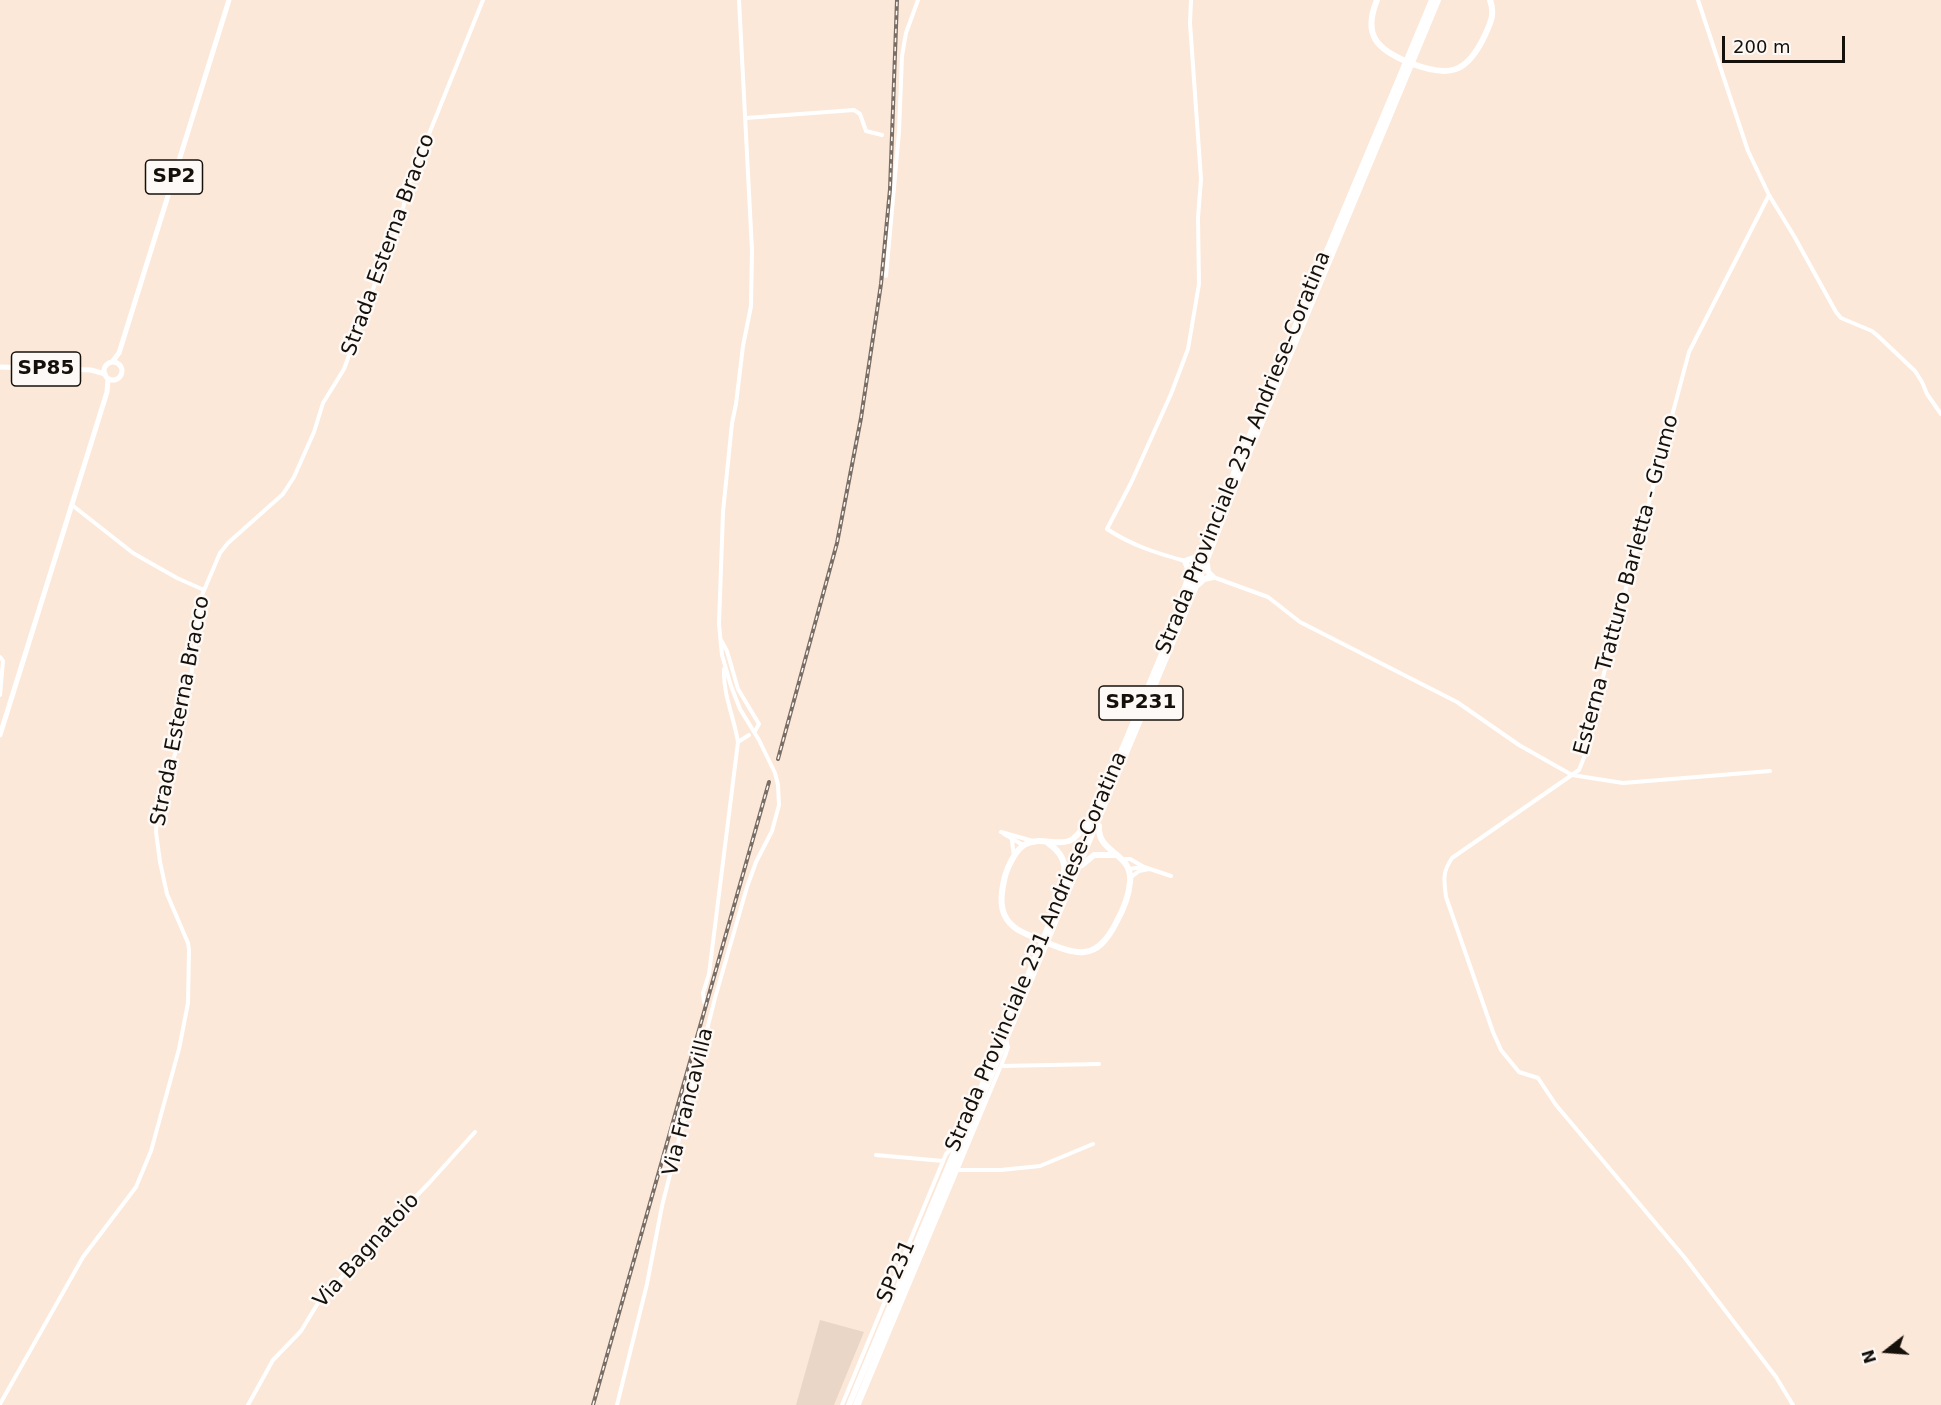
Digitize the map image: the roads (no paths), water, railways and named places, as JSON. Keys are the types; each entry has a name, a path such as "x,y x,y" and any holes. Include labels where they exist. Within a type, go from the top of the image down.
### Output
{"highway":[{"path":"1377,0 1372,13 1372,31 1381,47 1393,56 1423,68 1441,72 1452,70 1469,61 1476,54 1492,19 1493,10 1490,0"},
{"path":"1424,26 1430,0"},
{"name":"Strada Provinciale 231 Andriese-Coratina","path":"857,1405 1006,1039 1179,629 1220,521 1239,462 1424,26 1439,0"},
{"path":"1167,642 1169,626 1189,577 1189,568 1185,561 1192,560 1198,554 1212,524 1220,521"},
{"path":"1213,577 1208,572 1207,566 1220,521"},
{"name":"Strada Provinciale 231 Andriese-Coratina","path":"849,1405 1092,820 1220,521"},
{"path":"1179,629 1199,584 1213,577"},
{"path":"1092,820 1087,822 1077,837 1067,842 1034,841 1024,845 1018,850 1003,884 1002,907 1010,923 1018,930 1057,947 1077,952 1088,952 1108,939 1119,918 1127,894 1129,868 1120,857 1108,849 1099,835 1099,824 1106,804"},
{"path":"1046,841 1059,851 1065,866 1052,917"},
{"path":"1078,870 1094,855 1120,857"}],"main road":[{"name":"SP2","path":"120,366 119,353 229,0"},
{"name":"SP2","path":"109,364 119,353"},
{"path":"0,735 1,724 107,392 122,374 120,366 109,364 106,376 107,392"},
{"name":"SP85","path":"91,370 109,364"},
{"name":"SP85","path":"0,367 91,370 106,376"},
{"path":"106,376 116,380"}],"street":[{"name":"Strada Esterna Bracco","path":"0,1404 83,1257 136,1187 151,1150 179,1049 188,1004 189,950 167,894 156,832 158,806 177,748 186,709 204,590 220,553 228,543 283,494 294,477 314,432 323,403 344,369 376,281 398,231 408,186 483,0"},
{"path":"704,1002 703,993 708,974 738,742 724,689 719,624 723,512 732,423 751,306 752,284 753,249 739,0"},
{"path":"886,276 899,132 902,56 906,33 918,0"},
{"path":"1185,561 1143,549 1107,529 1155,430 1188,349 1191,318 1199,284 1198,218 1201,179 1190,23 1191,0"},
{"path":"1698,0 1748,151 1769,195 1836,312 1841,318 1872,331 1908,364 1941,414"},
{"path":"746,118 854,110 860,114 866,131 882,135"},
{"name":"Esterna Tratturo Barletta - Grumo","path":"1769,195 1689,352 1608,657 1585,755 1578,770 1452,858 1445,869 1444,879 1446,897 1501,1050 1519,1072 1538,1078 1556,1105 1685,1258 1776,1377 1793,1405"},
{"path":"72,505 133,553 177,578 204,590"},
{"path":"1213,577 1268,597 1300,622 1457,702 1519,744 1572,775 1623,783 1770,771"},
{"path":"720,638 727,651 738,689 759,724 755,731"},
{"path":"0,657 3,662 0,695"},
{"path":"724,666 730,686 724,689"},
{"name":"Via Francavilla","path":"617,1405 662,1206 715,999 751,874 772,831 779,805 775,773 730,686"},
{"path":"738,742 749,735"},
{"path":"1012,837 1034,841"},
{"path":"1012,837 1024,845"},
{"path":"1012,837 1014,858"},
{"path":"1120,857 1171,876"},
{"path":"1129,868 1138,863"},
{"path":"1129,868 1144,867"},
{"path":"1130,878 1134,873 1149,869"},
{"path":"857,1405 1001,1066 1008,1047 1006,1039"},
{"path":"1001,1066 1099,1064"},
{"name":"Via Bagnatoio","path":"248,1405 273,1360 301,1331 318,1303 363,1251 429,1184 475,1132"},
{"name":"SP231","path":"842,1405 946,1154 958,1143"},
{"path":"957,1170 1001,1170 1040,1166 1093,1144"},
{"path":"876,1155 943,1161"}],"railway":[{"path":"778,759 837,543 861,418 881,284 890,189 897,0"},
{"path":"593,1405 769,782"}]}
